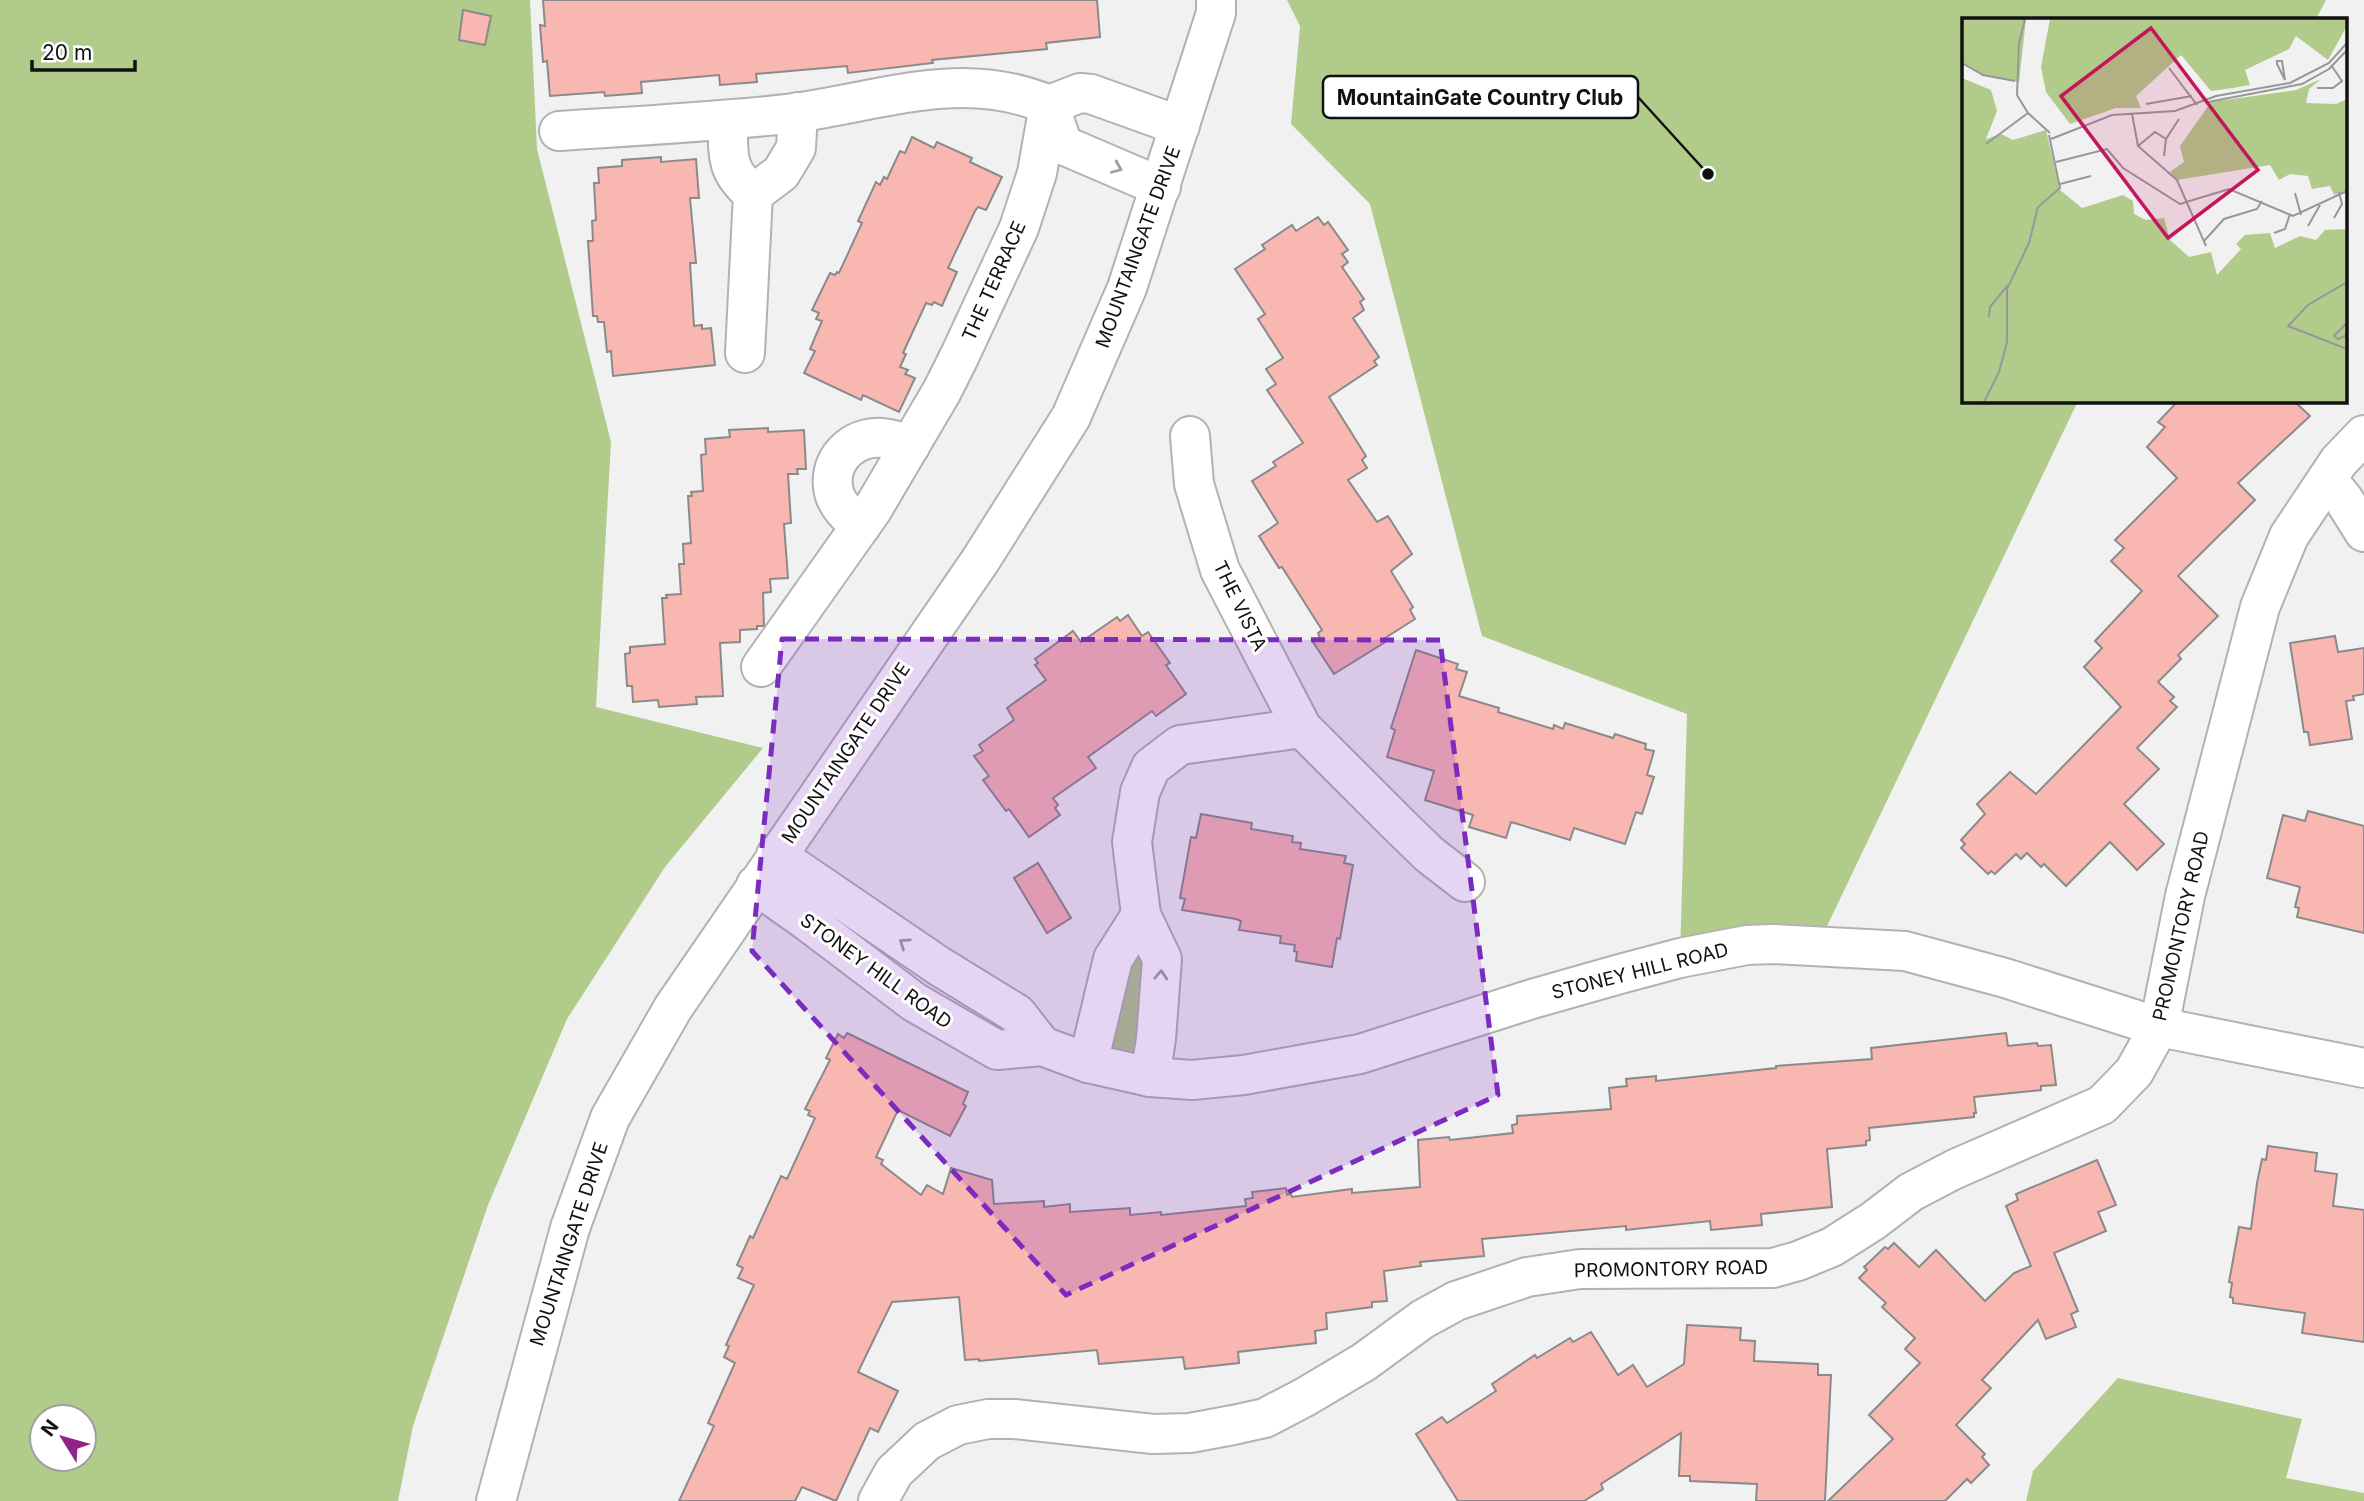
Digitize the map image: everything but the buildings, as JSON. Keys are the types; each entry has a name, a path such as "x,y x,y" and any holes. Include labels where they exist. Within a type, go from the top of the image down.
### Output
{"street":[{"name":"MOUNTAINGATE DRIVE","path":"496,1501 570,1228 610,1118 673,1009 980,561 1071,417 1127,288 1219,4"},
{"path":"559,131 728,121 798,112 887,95 973,87 1000,89 1049,105 1080,93 1091,94 1180,126"},
{"path":"1049,105 1063,145 1161,187"},
{"name":"THE TERRACE","path":"761,667 861,526 910,446 960,355 1018,228 1037,173 1049,105"},
{"path":"753,194 781,173 796,148 798,112"},
{"path":"728,121 730,163 736,179 753,194"},
{"path":"745,352 753,194"},
{"name":"PROMONTORY ROAD","path":"878,1501 894,1472 927,1441 958,1425 988,1419 1014,1419 1153,1434 1190,1433 1233,1425 1265,1418 1305,1397 1364,1362 1423,1319 1456,1301 1527,1277 1580,1269 1773,1268 1798,1261 1832,1247 1873,1221 1910,1192 1955,1169 2102,1105 2134,1072 2159,1027 2185,897 2260,607 2289,536 2339,461 2364,435"},
{"name":"THE VISTA","path":"1190,436 1194,484 1220,570 1302,728 1430,855 1465,882"},
{"path":"861,526 840,506 833,488 835,465 846,449 859,441 887,438 910,446"},
{"path":"2327,479 2364,532"},
{"path":"1150,1077 1156,1039 1162,959 1141,915 1132,842 1140,792 1151,767 1180,745 1302,728"},
{"name":"STONEY HILL ROAD","path":"766,870 939,966 1017,1014 1042,1046"},
{"name":"STONEY HILL ROAD","path":"766,870 807,920 915,1002 997,1050 1042,1046 1088,1063 1150,1077 1192,1080 1244,1075 1360,1054 1608,977 1680,958 1747,945 1818,945 1905,951 2005,978 2159,1027 2364,1068"},
{"path":"1088,1063 1113,959 1141,915"},
{"path":"915,1002 939,966"}],"highlighted area":[{"path":"782,639 1440,640 1498,1095 1066,1295 752,951"}],"green space":[{"path":"0,0 530,0 537,149 611,442 596,707 763,748 665,867 567,1019 488,1205 413,1426 398,1501 0,1501"},
{"path":"1287,0 2326,0 2317,18 1962,18 1962,402 2078,402 1818,945 1680,958 1687,714 1482,636 1370,204 1291,124 1300,26"},
{"path":"1141,915 1150,1077 1088,1063"},
{"path":"2118,1378 2302,1419 2286,1478 2364,1493 2364,1501 2026,1501 2033,1471"}],"place":[{"name":"MountainGate Country Club","path":"1708,174"}]}
